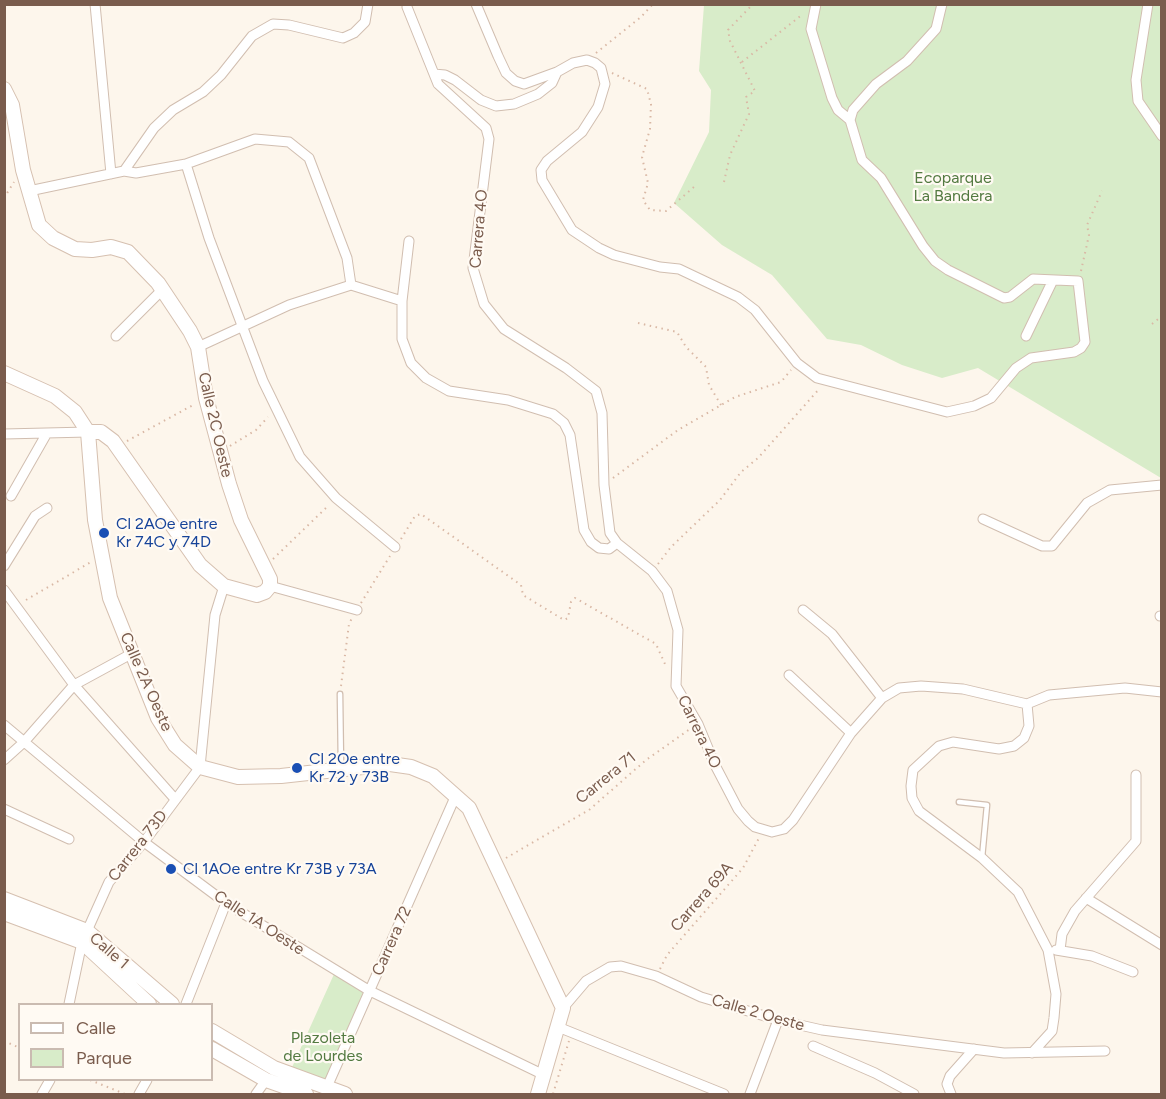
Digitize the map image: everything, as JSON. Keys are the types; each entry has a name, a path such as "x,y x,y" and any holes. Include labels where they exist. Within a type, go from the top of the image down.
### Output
{"street":[{"path":"95,4 111,174"},
{"path":"124,171 154,128 173,110 209,87 252,36 273,24 289,25 343,38 354,33 365,22 368,4"},
{"path":"476,4 506,73 515,81 524,84 573,63 587,60 601,68 605,84 598,107 582,132 547,161 541,170 542,180 572,230 606,252 660,267 679,269 738,297 755,310 797,363 826,381 867,389 947,412 974,406 991,398 1016,368 1031,358 1074,352 1085,342 1080,285 1074,280 1033,279 1010,297 1004,298 935,261 881,178 862,160 850,120 853,110 876,84 907,61 936,28 942,4"},
{"path":"816,4 811,29 831,98 838,110 850,120"},
{"path":"1148,4 1136,80 1138,101 1161,136"},
{"name":"Carrera 4O","path":"405,6 434,75 448,96 486,128 489,139 473,268 484,304 504,329 566,368 596,391 603,413 604,485 610,533 617,543 652,571 667,591 678,630 676,686 698,724 715,765 738,809 755,827 763,830"},
{"path":"434,75 445,75 455,80 481,100 496,106 514,104 538,94 552,83 556,72"},
{"name":"Calle 2C Oeste","path":"4,89 12,105 23,170 39,225 53,238 75,249 92,250 111,247 128,252 162,290 198,347 206,398 220,452 241,520 264,567 270,586"},
{"path":"29,191 124,171 136,173 186,164 255,139 289,141 309,158 347,258 351,285"},
{"path":"186,164 209,238 263,381 300,457 336,498 395,547"},
{"path":"409,240 402,301 402,339 411,363 426,378 449,391 508,400 553,414 564,423 570,435 584,530 591,542 599,548 609,549 617,543"},
{"path":"1026,336 1053,280"},
{"path":"198,347 289,305 351,285 402,301"},
{"path":"116,336 162,290"},
{"path":"4,373 55,396 75,412 88,432"},
{"name":"Calle 2A Oeste","path":"88,432 95,520 110,598 158,718 175,745 200,767 238,777 281,776 390,764 411,767 433,776 469,808 496,864 561,1017"},
{"path":"4,434 101,432 107,435 117,447 200,565 224,586 257,595 265,592 270,586 357,610"},
{"path":"11,496 47,433"},
{"path":"983,519 1042,546 1052,546 1087,503 1102,495 1128,487 1161,485"},
{"path":"4,566 15,554 36,516 47,508"},
{"path":"200,767 215,615 224,586"},
{"path":"4,590 74,685 175,799"},
{"path":"802,610 832,634 882,698"},
{"path":"4,760 24,742 74,685 131,654"},
{"path":"789,675 851,733"},
{"path":"763,830 772,832 784,829 793,820 851,733 882,698 899,688 921,686 963,689 1027,704 1049,696 1125,688 1161,692"},
{"path":"1027,704 1029,726 1024,738 1014,746 999,749 953,742 930,751 913,770 912,798 919,811 982,858 1018,892 1048,950 1056,994 1052,1031 1032,1053"},
{"name":"Calle 1A Oeste","path":"4,725 144,842 226,903 370,991 543,1075"},
{"name":"Carrera 73D","path":"69,1003 84,937 109,882 144,842 200,767"},
{"path":"1060,950 1062,934 1075,910 1136,841 1136,775"},
{"name":"Carrera 72","path":"327,1087 456,795"},
{"path":"4,809 69,839"},
{"path":"1086,898 1161,945"},
{"name":"Calle 1","path":"4,899 84,937 169,1003"},
{"path":"187,1003 226,903"},
{"name":"Calle 1","path":"4,913 84,937 148,1003"},
{"path":"1048,950 1092,956 1133,972"},
{"name":"Calle 2 Oeste","path":"561,1017 586,981 610,967 621,966 656,976 701,997 778,1020 822,1030 974,1049 1032,1053 1105,1052"},
{"path":"561,1017 572,1033 724,1095"},
{"path":"538,1095 561,1017"},
{"path":"750,1095 778,1020"},
{"path":"213,1032 274,1068 345,1095"},
{"path":"813,1046 875,1074 914,1095"},
{"path":"951,1095 947,1084 950,1076 974,1049"},
{"path":"213,1050 266,1080 306,1095"},
{"path":"256,1095 266,1080"},
{"path":"42,1095 49,1081"},
{"path":"139,1095 146,1081"}],"lane":[{"path":"340,694 341,770"},
{"path":"959,802 987,805 982,858"}],"path":[{"path":"587,60 641,17 652,4"},
{"path":"724,182 730,155 749,114 746,97 755,91 728,30 753,4"},
{"path":"741,63 799,20 804,12"},
{"path":"601,68 647,89 651,104 650,129 642,157 648,183 642,200 650,210 666,211 694,187"},
{"path":"1080,285 1089,235 1087,225 1102,191"},
{"path":"1152,324 1161,316"},
{"path":"638,323 677,332 686,347 706,367 709,386 721,405"},
{"path":"604,485 678,430 735,397 781,382 797,363"},
{"path":"652,571 671,547 720,500 741,472 758,458 811,401 826,381"},
{"path":"117,447 206,398"},
{"path":"220,452 255,430 278,408"},
{"path":"264,567 336,498"},
{"path":"340,694 349,624 415,516 421,514 521,585 523,595 564,620 568,618 574,598 656,644 666,667"},
{"path":"15,606 101,556"},
{"name":"Carrera 71","path":"496,864 589,810 646,760 698,724"},
{"name":"Carrera 69A","path":"656,976 667,954 743,868 763,830"},
{"path":"553,1095 572,1033"},
{"path":"4,1041 18,1047"},
{"path":"92,1081 125,1095"}],"green space":[{"name":"Ecoparque La Bandera","path":"704,5 1161,5 1161,478 978,368 942,378 902,365 861,345 827,339 772,275 722,245 674,203 709,132 711,90 699,71"},
{"name":"Plazoleta de Lourdes","path":"335,972 370,991 327,1087 289,1074"}],"place":[{"name":"Cl 2AOe entre Kr 74C y 74D","path":"104,533"},
{"name":"Cl 2Oe entre Kr 72 y 73B","path":"297,768"},
{"name":"Cl 1AOe entre Kr 73B y 73A","path":"171,869"}]}
